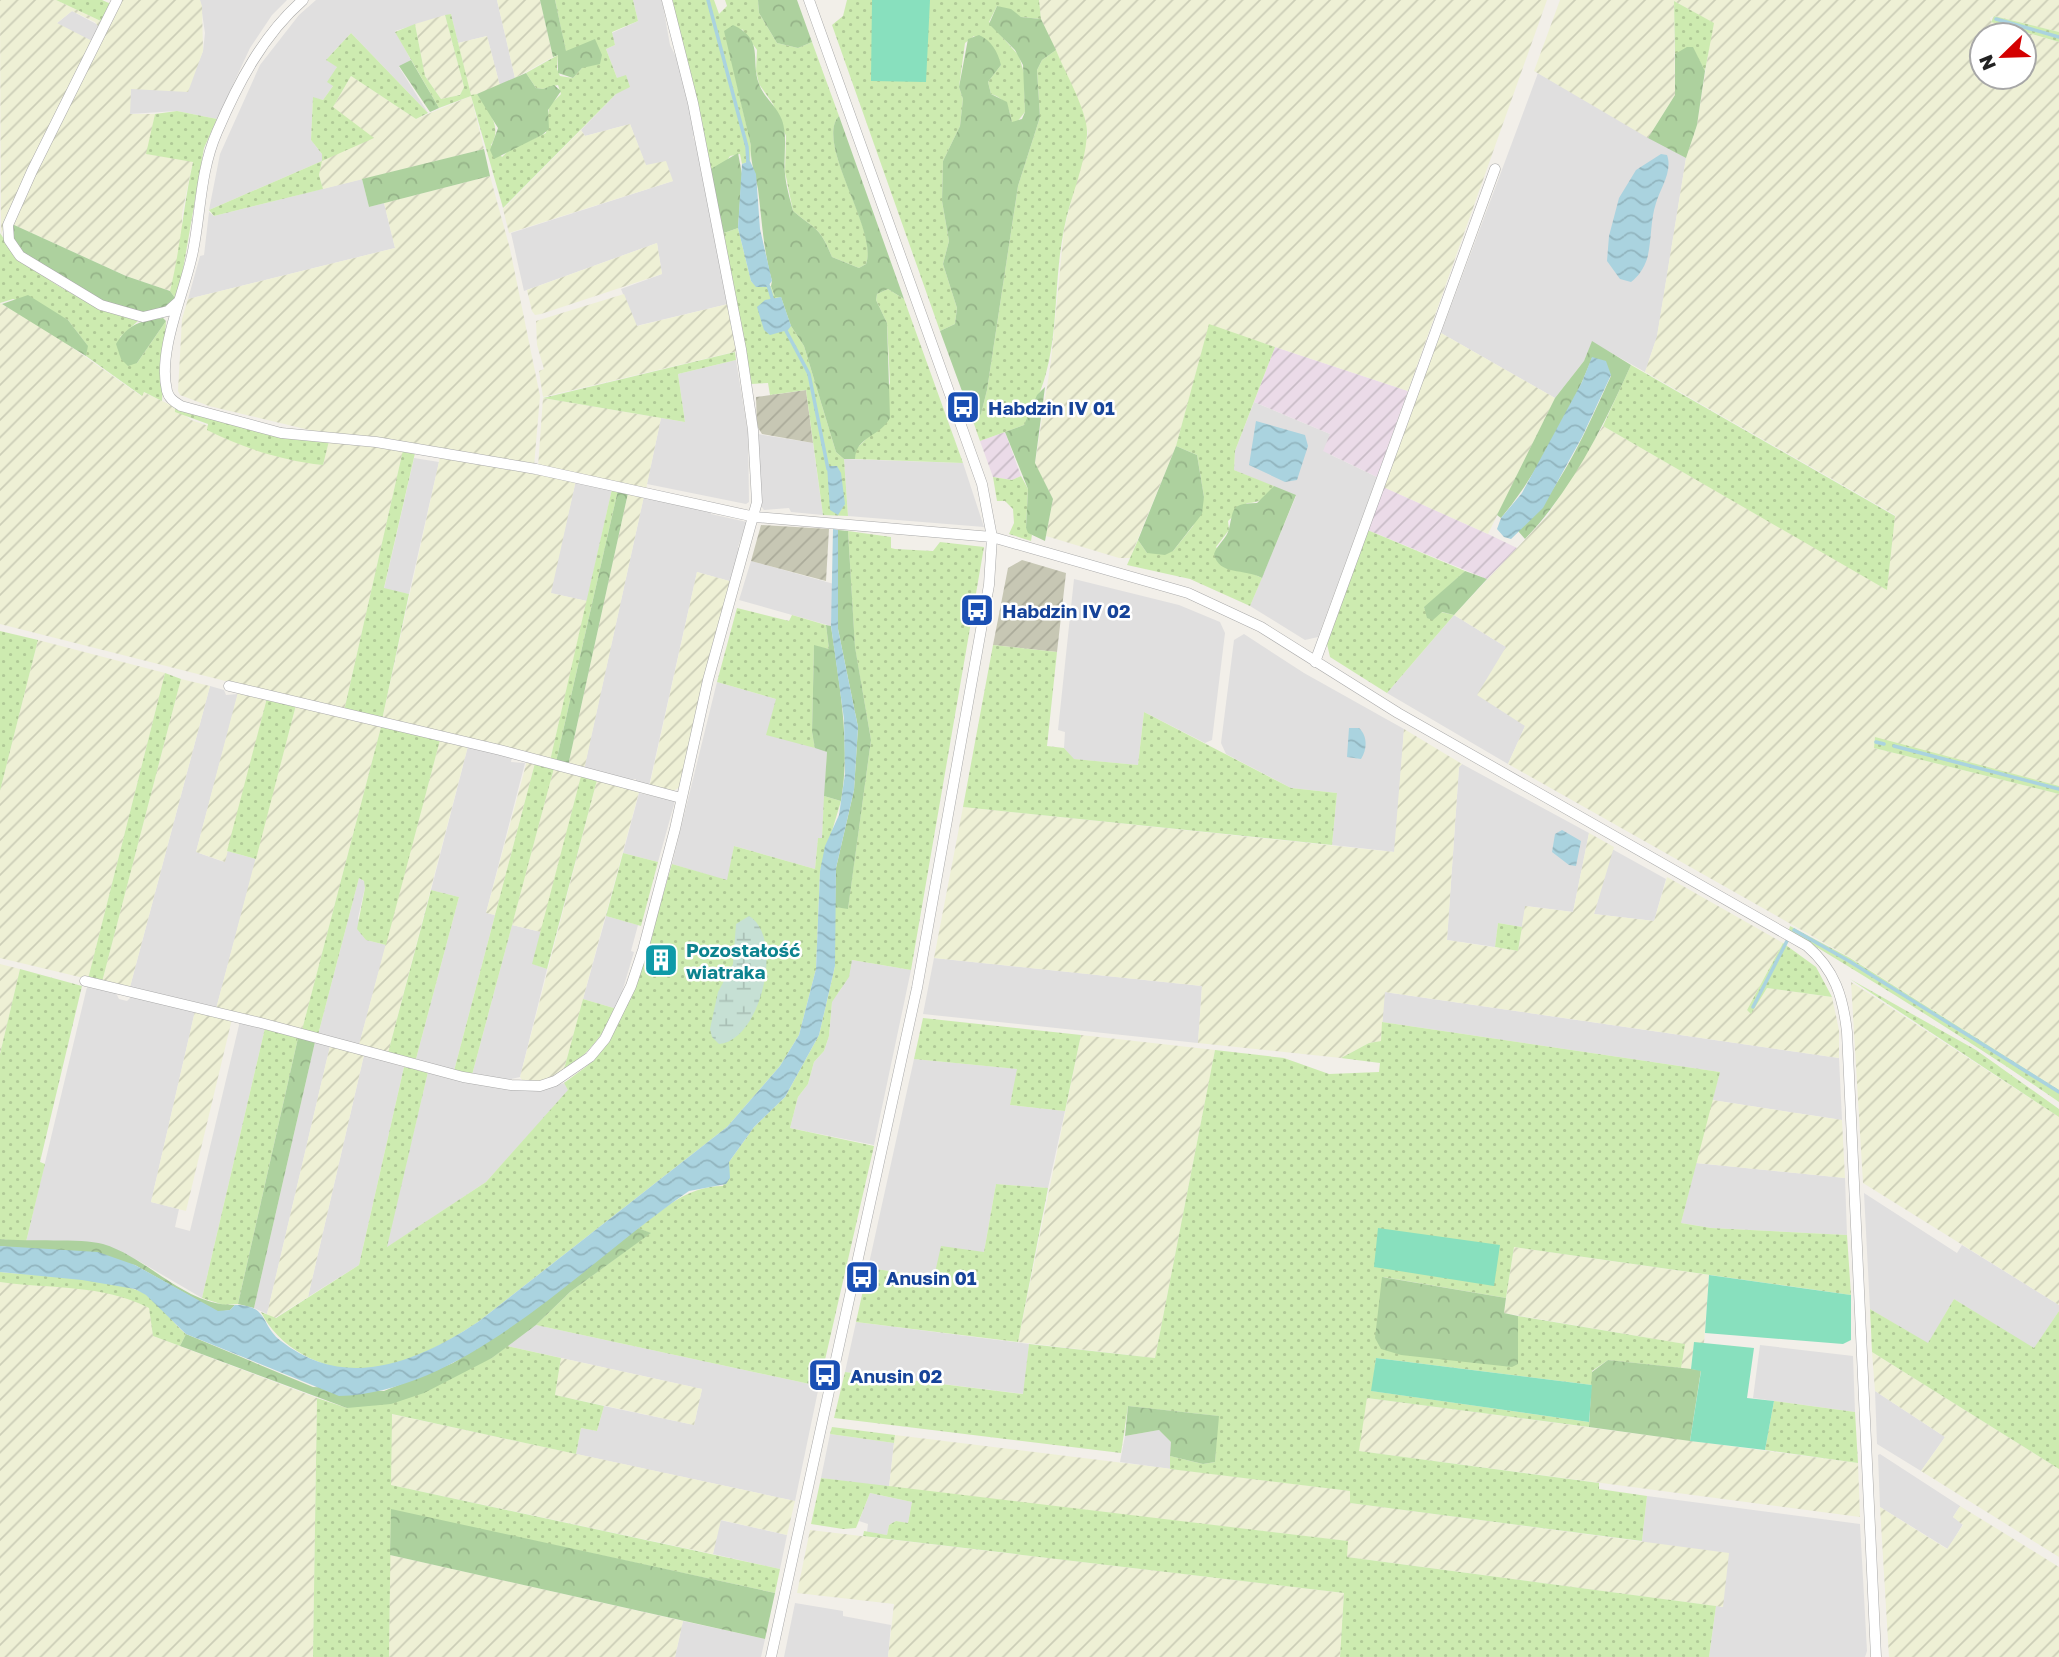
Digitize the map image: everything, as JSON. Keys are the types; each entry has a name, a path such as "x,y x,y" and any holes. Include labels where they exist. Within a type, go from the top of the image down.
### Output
{"street":[{"path":"117,0 32,170 8,225 9,240 20,256 82,295 110,308 143,317 168,311 179,301"},
{"path":"303,0 279,21 262,46 217,132 205,166 193,251 169,337 166,389 170,398 193,411 281,433 376,442 577,477 755,516 992,537 1212,602 1261,627 1314,662 1488,765 1807,946 1823,959 1834,975 1842,997 1847,1032 1876,1657"},
{"path":"85,981 463,1077 511,1085 540,1086 571,1072 590,1057 605,1039 618,1015 643,950 708,680 755,516 753,430 741,348 693,103 667,0"},
{"path":"771,1657 916,988 989,585 992,537 982,484 809,0"},
{"path":"1314,662 1495,169"},
{"path":"229,686 500,750 681,798"}],"shaded area":[{"path":"0,0 56,0 103,22 100,29 95,22 72,11 57,23 94,42 1,234"},
{"path":"120,0 200,0 202,6 203,51 188,92 131,89 130,114 155,114 147,154 193,161 182,214 182,241 170,291 126,276 12,224"},
{"path":"200,0 287,0 272,15 250,48 217,119 177,111 129,114 131,88 195,71 203,51 205,33"},
{"path":"316,0 497,0 515,78 500,86 487,36 458,43 451,14 395,31 411,60 399,67 428,113 351,33 326,60 337,66 333,86 323,100 313,98 311,140 322,154 322,161 209,210 220,154 260,65 299,15"},
{"path":"497,0 540,0 553,57 515,78"},
{"path":"633,0 662,0 670,45 680,65 696,134 693,137 698,147 728,304 636,326 621,289 662,274 657,243 524,291 511,233 673,181 646,166 630,124 585,136 581,130 616,94 617,78 606,49 615,45 612,33 638,21"},
{"path":"1039,0 1547,0 1408,391 1209,325 1176,446 1130,558 1119,558 1046,536 1053,499 1035,464 1051,361 1064,230 1088,133 1081,110 1041,19"},
{"path":"1560,0 2059,0 2059,32 2038,27 2038,21 2014,21 1994,16 1990,18 1991,21 1968,21 1968,91 2038,91 2038,36 2059,42 2059,786 1875,738 1874,748 2059,794 2059,1090 1851,958 1508,764 1525,726 1477,695 1506,647 1454,615 1548,515 1603,426 1887,589 1895,515 1645,372 1657,336 1686,158 1697,125 1713,23 1674,1 1675,95 1648,138 1534,71"},
{"path":"72,11 98,25 100,29 94,42 56,24"},
{"path":"445,15 464,87 460,95 441,99 425,76 415,24"},
{"path":"487,36 500,86 471,96 458,43"},
{"path":"1538,73 1686,158 1657,337 1645,372 1592,342 1584,361 1555,398 1441,333"},
{"path":"351,76 416,119 471,96 484,149 323,189 319,175 333,107"},
{"path":"630,124 646,165 666,161 673,181 509,233 503,209 581,130 585,136"},
{"path":"490,176 510,249 540,396 534,466 326,434 209,406 180,395 178,391 182,319 188,299 395,248 384,203"},
{"path":"362,179 369,207 384,203 395,248 188,299 200,256 204,255 209,212 214,216"},
{"path":"657,243 662,274 541,314 535,315 532,311 527,290"},
{"path":"624,294 637,326 728,304 738,351 543,397 539,371 544,369 537,345 536,321"},
{"path":"0,303 50,332 141,396 143,392 175,407 191,420 323,465 329,441 403,450 344,711 0,624"},
{"path":"1441,333 1555,398 1488,534 1381,486"},
{"path":"1275,347 1408,391 1377,477 1323,451 1330,434 1254,402"},
{"path":"736,360 748,433 749,502 746,504 647,484 661,418 685,422 678,374"},
{"path":"806,390 813,443 762,434 757,426 756,397"},
{"path":"543,398 661,418 646,489 538,467"},
{"path":"1254,402 1330,434 1329,454 1377,477 1318,637 1305,640 1250,606 1296,496 1234,470 1235,451"},
{"path":"1005,432 1021,476 1012,480 993,477 980,441"},
{"path":"758,434 813,443 823,515 791,512 789,508 764,510 761,506"},
{"path":"440,457 576,480 551,593 587,601 550,761 382,720"},
{"path":"414,458 439,462 409,594 384,589"},
{"path":"844,459 963,463 984,527 848,516"},
{"path":"576,480 612,489 587,601 550,593"},
{"path":"1381,486 1517,548 1487,579 1365,529"},
{"path":"628,493 644,496 584,770 568,766"},
{"path":"644,496 712,509 711,514 747,522 738,547 740,549 733,582 697,572 649,786 636,783 636,779 627,780 584,769"},
{"path":"761,525 829,529 826,581 751,561"},
{"path":"1022,560 1066,573 1057,652 993,645 1008,568"},
{"path":"751,561 834,584 831,626 739,600"},
{"path":"697,572 733,582 680,787 670,793 649,788"},
{"path":"1074,579 1179,605 1220,622 1225,633 1212,740 1205,743 1144,712 1138,765 1073,759 1064,748 1065,732 1058,730"},
{"path":"1454,615 1506,647 1525,726 1508,764 1387,693"},
{"path":"1244,634 1304,673 1404,729 1395,852 1332,845 1337,793 1291,788 1226,754 1221,743 1234,640"},
{"path":"38,640 165,673 88,979 0,958 0,791"},
{"path":"181,679 210,686 130,987 102,982"},
{"path":"717,682 776,699 827,752 822,839 818,839 815,869 734,846 728,881 672,864"},
{"path":"210,686 224,690 226,695 238,694 196,852 224,862 227,851 256,859 216,1009 130,987"},
{"path":"238,692 267,698 225,862 196,852"},
{"path":"296,705 381,727 302,1030 216,1009"},
{"path":"1404,729 1462,764 1459,767 1447,940 1518,951 1525,906 1573,912 1589,833 1614,847 1594,914 1654,921 1667,877 1783,943 1747,1010 1751,1013 1767,988 1832,997 1839,1030 1839,1058 1385,992 1381,1041 1369,1043 1341,1058 1198,1043 1202,986 934,958 963,807 1394,852"},
{"path":"440,740 468,746 388,1053 359,1045"},
{"path":"468,746 512,757 511,762 525,763 486,913 495,915 454,1071 416,1059 459,897 431,890"},
{"path":"527,761 535,763 495,915 486,913"},
{"path":"1462,764 1589,833 1573,912 1526,906 1522,927 1498,923 1495,947 1447,940 1459,767"},
{"path":"554,768 581,776 541,932 512,925"},
{"path":"597,780 639,792 563,1073 538,1082 523,1081 520,1077"},
{"path":"639,793 675,801 658,862 623,853"},
{"path":"1612,849 1666,879 1654,921 1594,914"},
{"path":"359,878 365,882 358,918 366,940 386,945 359,1045 318,1035"},
{"path":"606,916 638,925 631,951 634,952 617,1009 583,999"},
{"path":"512,925 541,932 533,964 547,969 520,1077 507,1080 472,1075"},
{"path":"934,958 1202,986 1198,1043 923,1014"},
{"path":"852,960 911,970 874,1145 790,1128 798,1097 808,1084 814,1062 824,1051 829,1036 832,1001 841,989"},
{"path":"0,964 20,969 0,1054"},
{"path":"1851,982 2059,1117 2059,1305 1863,1183"},
{"path":"87,987 116,993 119,999 127,1001 131,997 195,1011 151,1202 179,1209 175,1227 190,1231 240,1021 265,1028 202,1298 137,1260 101,1244 26,1242"},
{"path":"1384,992 1839,1058 1842,1120 1712,1100 1720,1072 1382,1022"},
{"path":"195,1011 232,1019 186,1211 151,1202"},
{"path":"1081,1035 1215,1050 1155,1358 1018,1342"},
{"path":"315,1042 330,1046 267,1314 254,1308"},
{"path":"330,1046 364,1055 308,1297 273,1319 267,1314"},
{"path":"364,1055 404,1067 359,1265 308,1297"},
{"path":"914,1059 1018,1069 1010,1105 1065,1111 1048,1188 996,1184 984,1252 934,1277 868,1268"},
{"path":"428,1072 542,1089 564,1083 569,1090 486,1182 386,1248"},
{"path":"1712,1100 1842,1120 1845,1178 1696,1163"},
{"path":"1696,1163 1845,1178 1847,1235 1711,1228 1681,1223"},
{"path":"1864,1193 1957,1253 1962,1245 2059,1305 2059,1311 2034,1349 1954,1299 1928,1344 1870,1309"},
{"path":"1514,1247 1709,1275 1704,1343 1694,1343 1691,1369 1681,1368 1684,1344 1504,1313"},
{"path":"0,1282 74,1286 131,1298 149,1308 153,1336 317,1398 313,1657 0,1657"},
{"path":"856,1322 1029,1344 1024,1394 845,1372"},
{"path":"536,1325 819,1386 795,1501 576,1454 581,1428 597,1431 604,1406 694,1425 702,1389 507,1346"},
{"path":"1760,1345 1853,1356 1855,1412 1753,1398"},
{"path":"1872,1352 2059,1469 2059,1557 1921,1471 1945,1437 1875,1391"},
{"path":"561,1358 702,1389 694,1425 555,1395"},
{"path":"1875,1391 1945,1437 1921,1471 1877,1444"},
{"path":"1367,1398 1858,1463 1860,1517 1358,1451"},
{"path":"391,1414 795,1501 787,1535 721,1520 713,1554 391,1485"},
{"path":"1159,1430 1171,1442 1170,1469 1120,1462 1125,1436"},
{"path":"830,1434 894,1443 889,1487 821,1478"},
{"path":"895,1435 1351,1491 1350,1503 1729,1553 1723,1607 1347,1557 1347,1541 889,1487"},
{"path":"1880,1454 1960,1506 1953,1517 1963,1524 1948,1549 1880,1507"},
{"path":"870,1493 912,1502 908,1523 896,1521 889,1525 887,1535 867,1532 868,1524 859,1521"},
{"path":"1647,1496 1860,1524 1867,1651 1865,1657 1709,1657 1716,1606 1723,1607 1642,1541"},
{"path":"1960,1506 2059,1567 2059,1657 1889,1657 1880,1507 1947,1549 1963,1525 1953,1517"},
{"path":"720,1520 787,1535 780,1569 713,1554"},
{"path":"810,1530 1344,1593 1340,1657 888,1657 894,1604 797,1593"},
{"path":"390,1555 683,1621 675,1657 389,1657"},
{"path":"795,1603 843,1611 843,1616 891,1625 888,1657 784,1657"},
{"path":"683,1621 765,1639 761,1657 675,1657"}],"green space":[{"path":"56,0 102,0 111,4 103,22"},
{"path":"540,0 555,0 566,51 595,39 602,55 600,64 582,68 573,78 558,73 558,55 553,57"},
{"path":"555,0 633,0 638,21 612,32 615,45 606,49 617,78 626,75 630,87 616,94 503,208 471,96 439,108 395,32 415,24 425,76 441,99 460,95 464,87 445,15 451,14 471,95 477,94 493,119 495,132 491,145 502,157 509,150 546,133 549,106 561,94 558,85 536,88 526,73 558,55 557,69 560,76 573,78 582,68 566,52"},
{"path":"670,0 714,0 719,14 727,6 725,0 758,0 759,13 777,43 798,48 812,42 839,116 834,129 835,146 864,231 868,249 866,264 859,268 832,257 820,234 793,211 785,172 786,136 773,104 759,84 756,71 757,50 742,29 730,53 751,146 750,161 742,164 740,154 730,156 725,163 709,170"},
{"path":"758,0 797,0 812,42 798,48 777,43 759,13"},
{"path":"847,0 1039,0 1041,19 1021,17 997,6 989,22 1019,56 1024,73 1025,112 1017,122 1012,122 1003,101 991,94 988,82 1001,65 974,36 965,43 959,87 963,99 960,126 943,161 942,201 949,241 943,264 957,308 955,324 940,331 832,25 843,16"},
{"path":"872,0 930,0 926,82 871,81"},
{"path":"1674,1 1714,23 1705,71 1692,47 1675,54"},
{"path":"997,6 1011,9 1021,17 1041,19 1056,50 1042,60 1037,70 1040,117 1018,186 987,390 981,414 974,424 940,331 955,324 957,308 943,264 949,241 942,201 943,161 960,126 963,99 959,87 968,39 979,35 996,51 1001,65 988,82 991,94 1007,102 1012,122 1022,119 1025,112 1023,65 1015,50 989,24"},
{"path":"1994,16 2014,21 1992,21"},
{"path":"733,25 743,31 753,44 759,84 782,120 786,179 793,211 820,234 832,257 859,268 866,264 868,249 864,231 834,146 834,129 839,116 904,299 888,289 877,294 876,300 887,323 890,418 859,446 855,459 844,459 836,452 804,346 791,326 781,297 775,297 771,286 751,146 724,31"},
{"path":"2038,27 2059,32 2059,42 2038,36"},
{"path":"351,33 428,113 416,119 351,76 333,107 374,138 322,161 322,154 311,140 313,97 323,100 333,86 327,82 337,67 326,60"},
{"path":"1687,47 1693,47 1705,71 1697,125 1686,158 1648,138 1675,95 1675,54"},
{"path":"1056,50 1080,104 1087,135 1064,229 1051,353 1037,401 1024,425 980,441 974,424 981,414 987,390 1018,186 1040,117 1037,70 1042,60"},
{"path":"411,60 439,108 430,112 399,66"},
{"path":"526,73 536,88 543,89 554,85 561,91 548,110 549,129 494,159 490,150 498,128 477,94"},
{"path":"177,111 217,119 204,148 180,287 175,298 170,291 193,162 146,154 155,114"},
{"path":"484,149 490,176 369,207 362,179"},
{"path":"738,153 742,174 738,228 721,234 709,170"},
{"path":"322,161 319,175 323,189 214,216 209,210"},
{"path":"12,224 126,276 170,291 175,298 162,308 148,312 133,312 100,301 25,257 15,244"},
{"path":"738,228 751,281 757,287 771,286 774,295 781,297 791,326 804,346 836,452 844,459 848,516 823,515 806,390 770,395 768,383 751,384 721,234"},
{"path":"0,233 26,262 61,288 100,308 138,321 120,337 137,363 166,321 162,401 144,392 142,396 86,356 87,345 68,320 49,310 13,299 0,303"},
{"path":"888,289 904,299 963,463 855,459 855,450 867,438 890,383 887,323 876,300 877,294"},
{"path":"28,295 68,320 88,346 86,356 2,304"},
{"path":"163,318 166,321 137,363 128,366 121,359 116,344 121,337 136,324"},
{"path":"1209,324 1275,347 1235,451 1234,470 1274,486 1263,499 1247,503 1228,521 1229,530 1216,547 1232,570 1245,570 1262,578 1250,606 1190,579 1127,565 1138,540 1147,553 1173,551 1193,526 1204,497 1197,455 1176,446"},
{"path":"1592,341 1631,365 1598,434 1572,479 1525,539 1518,531 1548,497 1572,458 1611,376 1592,358 1564,420 1540,462 1501,518 1497,515 1555,398 1584,361"},
{"path":"735,352 736,360 678,374 685,422 543,398"},
{"path":"1631,365 1895,516 1887,590 1603,426"},
{"path":"1045,387 1035,463 1053,499 1045,541 1028,533 1026,528 1028,489 1005,432 1024,425 1037,395"},
{"path":"175,407 329,441 323,465 278,457 236,443 207,430 208,424 175,412"},
{"path":"1176,446 1197,455 1204,497 1202,514 1173,551 1165,555 1147,553 1138,540"},
{"path":"403,450 415,453 384,588 409,594 382,720 344,711"},
{"path":"1021,476 1028,489 1026,528 1032,535 1031,541 1009,534 1014,523 1013,509 1005,501 997,501 993,477 1012,480"},
{"path":"1274,486 1296,495 1262,578 1221,566 1214,554 1228,532 1235,508 1242,504 1257,503"},
{"path":"612,489 618,490 556,762 550,761"},
{"path":"618,490 628,493 568,766 556,762"},
{"path":"1365,529 1465,571 1424,608 1433,619 1441,612 1454,615 1387,693 1330,657 1327,644"},
{"path":"838,530 848,531 855,647 871,740 848,909 835,907 836,868 854,790 858,727 838,629"},
{"path":"848,531 891,537 891,548 895,549 933,551 940,542 984,547 911,970 852,960 849,977 832,1002 829,1036 824,1051 814,1062 808,1084 798,1097 790,1128 874,1146 819,1386 536,1325 570,1292 650,1233 638,1228 658,1213 688,1194 723,1186 729,1162 754,1127 785,1097 819,1035 835,966 835,907 848,908 871,740 855,648"},
{"path":"1465,571 1487,579 1454,615 1442,612 1433,620 1427,618 1424,607"},
{"path":"737,608 789,621 792,615 826,625 829,649 814,646 812,732 815,748 766,735 776,699 717,682"},
{"path":"826,625 831,626 843,713 845,757 841,801 824,796 827,752 815,748 812,732 814,645 829,649"},
{"path":"0,631 38,640 0,791"},
{"path":"993,645 1057,652 1047,746 1064,748 1074,759 1138,765 1144,712 1291,788 1337,793 1332,845 963,807"},
{"path":"165,673 181,679 102,982 88,979"},
{"path":"267,698 296,705 256,859 227,851"},
{"path":"381,727 440,740 386,945 366,940 357,929 365,888 364,881 359,878 318,1035 302,1030"},
{"path":"1875,737 2059,786 2059,794 1874,748"},
{"path":"535,763 554,768 472,1075 454,1071"},
{"path":"581,776 597,780 547,969 532,964"},
{"path":"824,796 841,801 820,871 816,969 799,1035 780,1066 727,1127 478,1322 428,1351 388,1367 358,1370 324,1364 294,1349 280,1338 261,1312 276,1318 359,1265 404,1067 428,1072 387,1247 486,1182 568,1090 564,1083 587,1066 608,1041 647,949 672,864 727,880 734,846 815,869 818,838 822,838"},
{"path":"623,853 658,862 641,926 606,916"},
{"path":"431,890 459,897 416,1059 388,1053"},
{"path":"749,916 760,927 765,944 763,987 746,1026 734,1038 719,1044 712,1037 710,1029 718,992 733,964 736,924"},
{"path":"1498,923 1522,927 1518,951 1495,947"},
{"path":"1790,926 1850,958 2059,1090 2059,1102 1789,930"},
{"path":"1783,943 1816,967 1832,997 1767,988 1751,1014 1747,1010"},
{"path":"20,969 82,986 40,1162 45,1164 26,1242 0,1239 0,1054"},
{"path":"1850,979 1976,1050 2059,1109 2059,1117"},
{"path":"583,999 617,1009 594,1044 563,1073"},
{"path":"923,1018 1081,1035 1065,1111 1010,1105 1017,1069 914,1059"},
{"path":"1382,1022 1720,1072 1681,1223 1711,1228 1847,1235 1851,1295 1514,1247 1506,1298 1383,1277 1518,1364 1518,1316 1685,1344 1681,1368 1608,1360 1592,1371 1592,1385 1376,1358 1372,1391 1589,1422 1589,1427 1367,1398 1359,1451 1599,1483 1599,1489 1647,1496 1642,1541 1350,1503 1350,1491 1170,1469 1170,1456 1203,1464 1215,1462 1218,1416 1128,1406 1121,1453 834,1418 845,1372 1023,1394 1029,1344 1155,1358 1215,1050 1284,1058 1329,1074 1379,1072 1380,1063 1341,1058 1369,1043 1381,1041"},
{"path":"265,1028 298,1038 238,1304 224,1305 202,1298"},
{"path":"298,1038 315,1042 254,1308 238,1304"},
{"path":"996,1184 1048,1188 1018,1342 856,1322 868,1268 934,1277 941,1246 984,1252"},
{"path":"638,1228 651,1233 570,1292 536,1325 492,1358 424,1393 391,1404 347,1408 180,1346 186,1334 313,1387 384,1391 453,1363 501,1333"},
{"path":"1378,1228 1500,1245 1494,1286 1374,1267"},
{"path":"0,1239 103,1244 120,1251 200,1298 235,1305 230,1310 218,1312 135,1265 0,1246"},
{"path":"0,1272 94,1280 130,1288 150,1297 186,1334 180,1346 153,1336 149,1308 131,1300 95,1291 0,1282"},
{"path":"1709,1275 1851,1295 1851,1340 1843,1344 1705,1333"},
{"path":"1382,1277 1506,1298 1504,1313 1518,1316 1518,1364 1512,1367 1401,1355 1381,1349 1375,1338"},
{"path":"1954,1299 2034,1348 2059,1311 2059,1469 1872,1352 1870,1309 1928,1343"},
{"path":"1694,1342 1754,1348 1747,1398 1774,1401 1765,1450 1690,1441 1701,1371 1691,1369"},
{"path":"507,1346 561,1358 555,1395 604,1406 597,1431 581,1428 576,1454 392,1414 391,1485 780,1569 775,1593 391,1510 389,1657 313,1657 317,1398 347,1408 492,1358"},
{"path":"1376,1358 1592,1385 1589,1422 1371,1391"},
{"path":"1608,1360 1701,1370 1690,1441 1589,1427 1592,1372"},
{"path":"1774,1401 1855,1412 1858,1463 1765,1450"},
{"path":"1128,1406 1219,1416 1215,1462 1203,1464 1170,1456 1171,1442 1159,1430 1125,1436"},
{"path":"832,1427 895,1435 894,1443 830,1434"},
{"path":"821,1478 1348,1541 1347,1557 1716,1606 1709,1657 1340,1657 1344,1593 863,1536 864,1531 887,1535 889,1525 896,1521 908,1523 912,1502 870,1493 856,1528 843,1529 811,1524"},
{"path":"391,1509 775,1593 765,1639 390,1555"}],"water":[{"path":"1661,154 1667,155 1668,167 1654,210 1647,259 1631,282 1620,279 1607,261 1609,236 1619,198 1636,170"},
{"path":"750,161 756,174 760,229 772,281 767,287 756,287 751,281 738,228 742,164"},
{"path":"781,297 791,326 788,330 770,335 764,330 757,307 765,300"},
{"path":"1592,357 1606,361 1611,375 1582,437 1543,508 1511,539 1504,537 1497,529 1501,518 1522,493 1582,382"},
{"path":"1256,421 1305,435 1308,446 1297,480 1285,482 1249,465"},
{"path":"827,466 837,466 841,473 845,504 838,515 830,510"},
{"path":"833,529 838,530 838,629 858,727 854,790 836,868 835,966 819,1035 785,1097 754,1127 729,1162 730,1178 726,1184 689,1191 567,1286 479,1348 434,1372 387,1389 339,1396 186,1334 146,1295 135,1289 82,1280 0,1272 0,1246 98,1252 135,1265 218,1311 230,1310 235,1305 254,1308 274,1335 306,1356 331,1365 356,1368 381,1366 431,1349 478,1322 727,1127 780,1066 799,1035 816,969 820,871 825,846 839,815 845,774 844,719 831,626"},
{"path":"1349,728 1359,728 1364,735 1365,747 1361,759 1347,757"},
{"path":"1562,830 1581,841 1576,866 1569,865 1552,852 1555,834"}],"waterway":[{"path":"708,0 747,147 748,164"},
{"path":"1996,19 2059,37"},
{"path":"768,285 773,301"},
{"path":"784,327 809,374 828,469"},
{"path":"1876,742 1884,744"},
{"path":"1894,746 2059,789"},
{"path":"1794,930 1849,961 2059,1092"},
{"path":"1753,1007 1787,941"}],"place":[{"name":"Habdzin IV 01","path":"963,407"},
{"name":"Habdzin IV 02","path":"977,610"},
{"name":"Pozostałość wiatraka","path":"661,960"},
{"name":"Anusin 01","path":"862,1277"},
{"name":"Anusin 02","path":"825,1375"}]}
